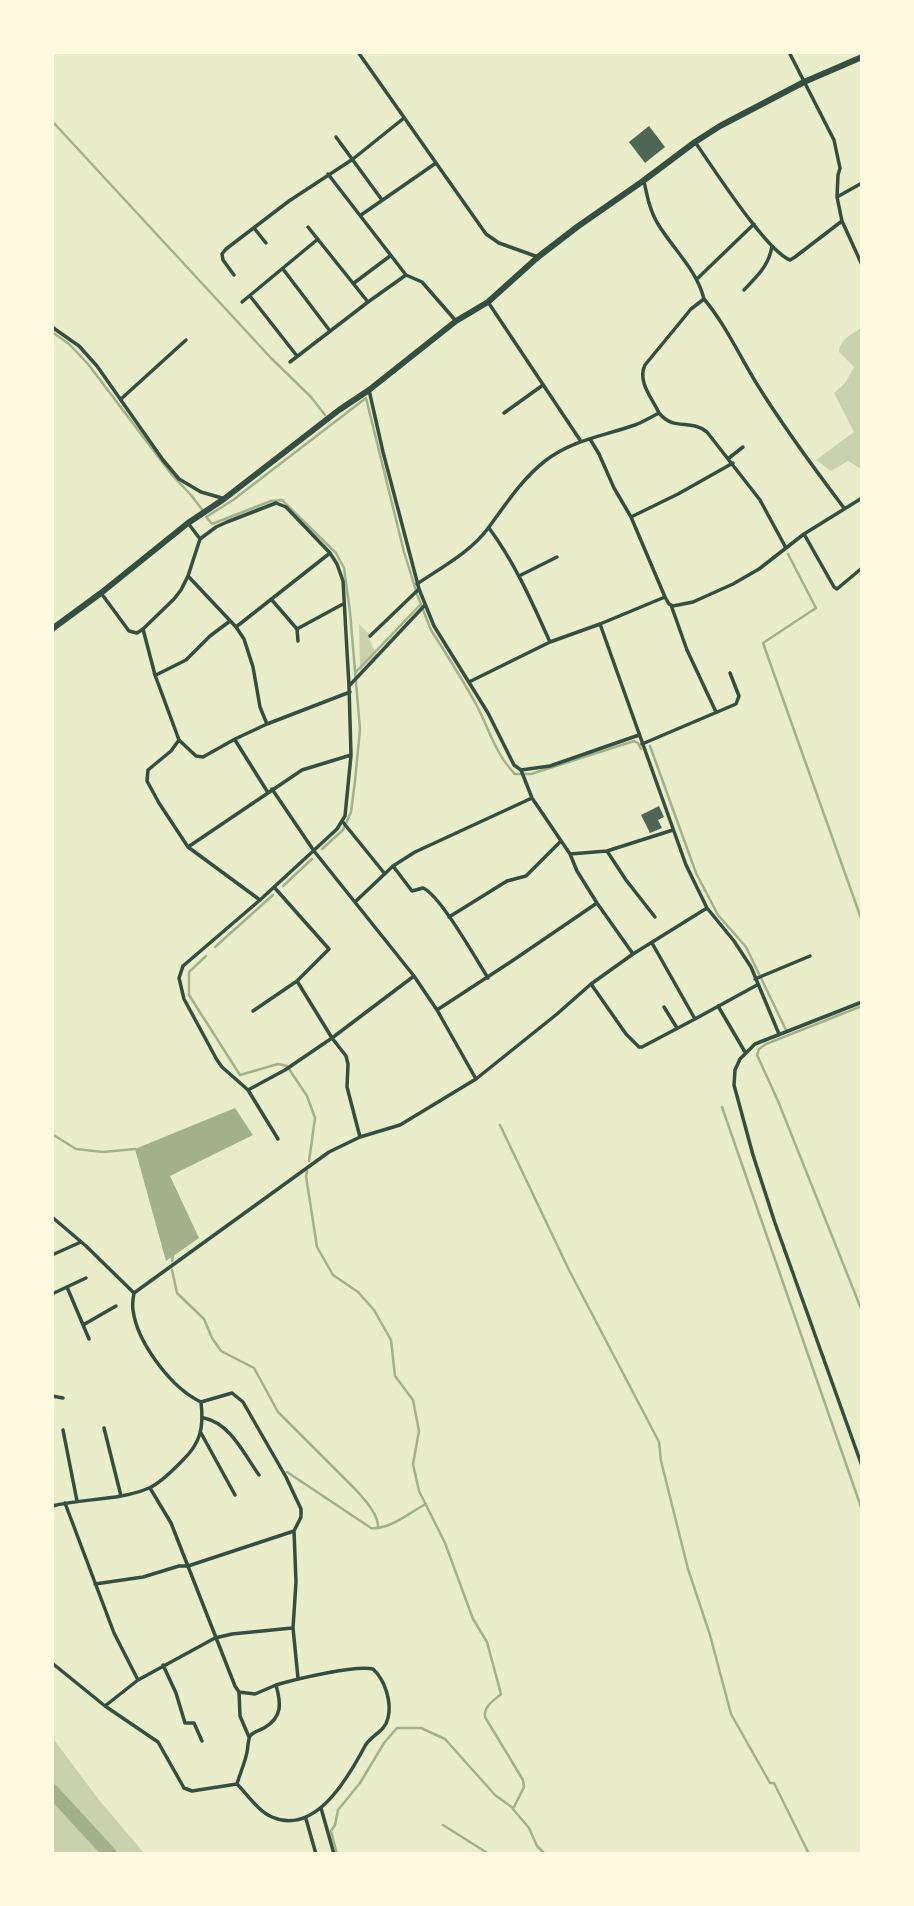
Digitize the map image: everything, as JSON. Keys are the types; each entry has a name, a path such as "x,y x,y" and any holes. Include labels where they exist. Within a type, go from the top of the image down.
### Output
{"main road":[{"path":"52,629 188,523 369,390 456,321 488,302 538,257 577,227 695,142 804,82 861,57"}],"street":[{"path":"358,52 492,239 538,257"},
{"path":"789,52 834,140 840,168 837,197 842,221 862,265"},
{"path":"234,275 222,260 222,254 328,174 353,159 404,118"},
{"path":"337,137 382,201"},
{"path":"695,142 754,224 785,258 790,260 842,221"},
{"path":"361,215 436,163"},
{"path":"328,174 406,275 422,282 456,321"},
{"path":"643,181 656,220 678,254 698,278 704,299 779,418 844,509"},
{"path":"837,197 862,183"},
{"path":"698,278 754,224"},
{"path":"308,227 368,302"},
{"path":"254,228 267,243"},
{"path":"242,302 318,239"},
{"path":"744,290 765,266 772,246"},
{"path":"354,283 390,256"},
{"path":"283,269 330,331"},
{"path":"290,362 406,275"},
{"path":"250,296 297,356"},
{"path":"704,299 691,309 645,365 642,378 664,419 671,424 690,424 702,428 729,458 760,500 786,548"},
{"path":"488,302 580,440"},
{"path":"52,327 79,346 97,366 179,479 201,492 224,499"},
{"path":"121,399 186,340"},
{"path":"504,413 543,385"},
{"path":"369,390 418,586 434,626 488,712 509,758 521,770 532,798 633,954"},
{"path":"370,636 418,586 450,563 489,528 516,490 554,455 580,440 637,424 659,413"},
{"path":"590,439 631,517 716,712"},
{"path":"729,458 743,447"},
{"path":"631,517 733,463"},
{"path":"671,605 693,602 759,569 804,534 862,498"},
{"path":"101,593 129,631 137,633 174,599 188,576 201,539 216,527 279,503 286,506 330,552 343,581 351,755 342,821 260,900 183,966 179,978 184,999 214,1054 222,1067 247,1090 278,1139"},
{"path":"188,523 201,539"},
{"path":"489,528 519,576 550,642"},
{"path":"804,534 834,587 839,588 862,568"},
{"path":"236,627 330,552"},
{"path":"519,576 558,557"},
{"path":"188,576 244,639 253,667 256,695 267,724"},
{"path":"469,682 550,642 665,597"},
{"path":"271,599 298,629 298,641"},
{"path":"298,629 344,604"},
{"path":"349,686 425,605"},
{"path":"155,675 186,660 230,621"},
{"path":"600,624 686,865 707,908 745,956 779,1034"},
{"path":"143,629 155,675 179,740 196,756 203,757 267,724 350,692"},
{"path":"642,744 739,701 730,673"},
{"path":"521,770 550,766 639,734"},
{"path":"235,739 314,850 414,976 437,1010 476,1080"},
{"path":"179,740 171,751 148,770 147,781 188,846 260,900"},
{"path":"188,846 306,767 351,755"},
{"path":"355,902 393,866 424,847 532,798"},
{"path":"342,821 385,874"},
{"path":"570,855 607,851 673,830"},
{"path":"449,918 507,881 526,876 561,841"},
{"path":"607,851 655,917"},
{"path":"393,866 409,890 427,889 488,978"},
{"path":"254,1011 296,981 329,949 274,887"},
{"path":"437,1010 597,902"},
{"path":"52,1506 121,1496 150,1488 190,1453 201,1433 201,1402 176,1384 142,1338 132,1307 135,1293 314,1161 360,1137 400,1125 476,1080 591,984 707,908"},
{"path":"652,943 695,1019"},
{"path":"755,979 810,956"},
{"path":"247,1090 293,1065 414,976"},
{"path":"296,981 346,1056 349,1070 348,1090 360,1137"},
{"path":"591,984 636,1045 642,1047 757,985"},
{"path":"862,1002 755,1044 740,1059 735,1070 734,1085 753,1155 806,1313 862,1466"},
{"path":"718,1006 745,1052"},
{"path":"664,1007 677,1028"},
{"path":"52,1217 135,1293"},
{"path":"52,1255 81,1242"},
{"path":"52,1294 86,1278"},
{"path":"67,1287 89,1339"},
{"path":"83,1325 116,1306"},
{"path":"201,1402 232,1393 243,1402 301,1509 301,1517 294,1531 296,1582 293,1628 299,1678"},
{"path":"52,1396 63,1398"},
{"path":"203,1418 212,1419 228,1431 259,1475"},
{"path":"104,1428 121,1496"},
{"path":"63,1430 77,1501"},
{"path":"201,1433 235,1495"},
{"path":"150,1488 171,1523 215,1638 239,1692 240,1716 249,1737 248,1751 237,1784"},
{"path":"65,1503 114,1633 138,1680"},
{"path":"95,1584 143,1577 179,1566 188,1566 294,1531"},
{"path":"105,1706 138,1680 215,1638 293,1628"},
{"path":"52,1663 105,1706 158,1742 184,1788 191,1791 237,1784"},
{"path":"163,1665 176,1693 185,1723 194,1723 202,1741"},
{"path":"237,1784 273,1818 306,1819 321,1808 343,1784 367,1742 386,1725 389,1715 382,1680 369,1667 299,1678 255,1694 239,1692"},
{"path":"249,1737 267,1727 278,1714 281,1702 276,1685"},
{"path":"321,1808 334,1853"},
{"path":"306,1819 316,1853"}],"shaded area":[{"path":"861,328 861,469 848,461 831,471 816,460 854,432 834,393 845,383 854,367 839,352 841,344"},
{"path":"359,624 369,634 376,654 360,671"},
{"path":"235,1108 253,1135 170,1176 199,1238 166,1261 135,1149"},
{"path":"52,1737 99,1800 144,1853 53,1853"}],"building":[{"path":"649,126 665,147 645,163 629,142"},
{"path":"659,806 664,817 658,820 662,828 650,833 641,815"}],"waterway":[{"path":"52,121 325,415"},
{"path":"52,332 69,344 88,364 172,475 204,512"},
{"path":"206,517 233,500 366,398 404,552 418,597 431,630 472,696 508,767 515,774 531,774 634,741 641,749"},
{"path":"207,518 212,524 271,501 282,500 336,553 344,568 360,729 351,812 343,830 322,849"},
{"path":"788,554 816,608 763,643 862,921"},
{"path":"355,673 420,605"},
{"path":"650,746 696,873 718,915 746,947 787,1032"},
{"path":"283,886 312,859"},
{"path":"215,947 273,895"},
{"path":"206,956 189,972 189,995 240,1075 278,1064 287,1066 307,1096 315,1118 309,1161"},
{"path":"862,1006 766,1044 759,1049 757,1055 862,1311"},
{"path":"722,1107 862,1510"},
{"path":"500,1125 569,1270 659,1442 661,1461 688,1569 710,1635 731,1714 770,1783 774,1783 809,1854"},
{"path":"52,1134 76,1149 103,1152 135,1149"},
{"path":"307,1171 317,1247 333,1275 358,1292 374,1310 391,1340 395,1376 413,1400 419,1431 413,1464 419,1491 445,1543 473,1619 487,1642 501,1694 492,1701 485,1717 523,1780 524,1787 513,1809 545,1854"},
{"path":"172,1261 173,1256"},
{"path":"172,1270 177,1293 204,1319 221,1351 254,1368 278,1412 363,1498 374,1513 378,1528"},
{"path":"287,1472 371,1528 393,1523 426,1504"},
{"path":"337,1854 331,1831 338,1810 397,1728 421,1728 445,1739 495,1795 513,1808"},
{"path":"52,1791 110,1854"},
{"path":"443,1825 489,1854"}]}
